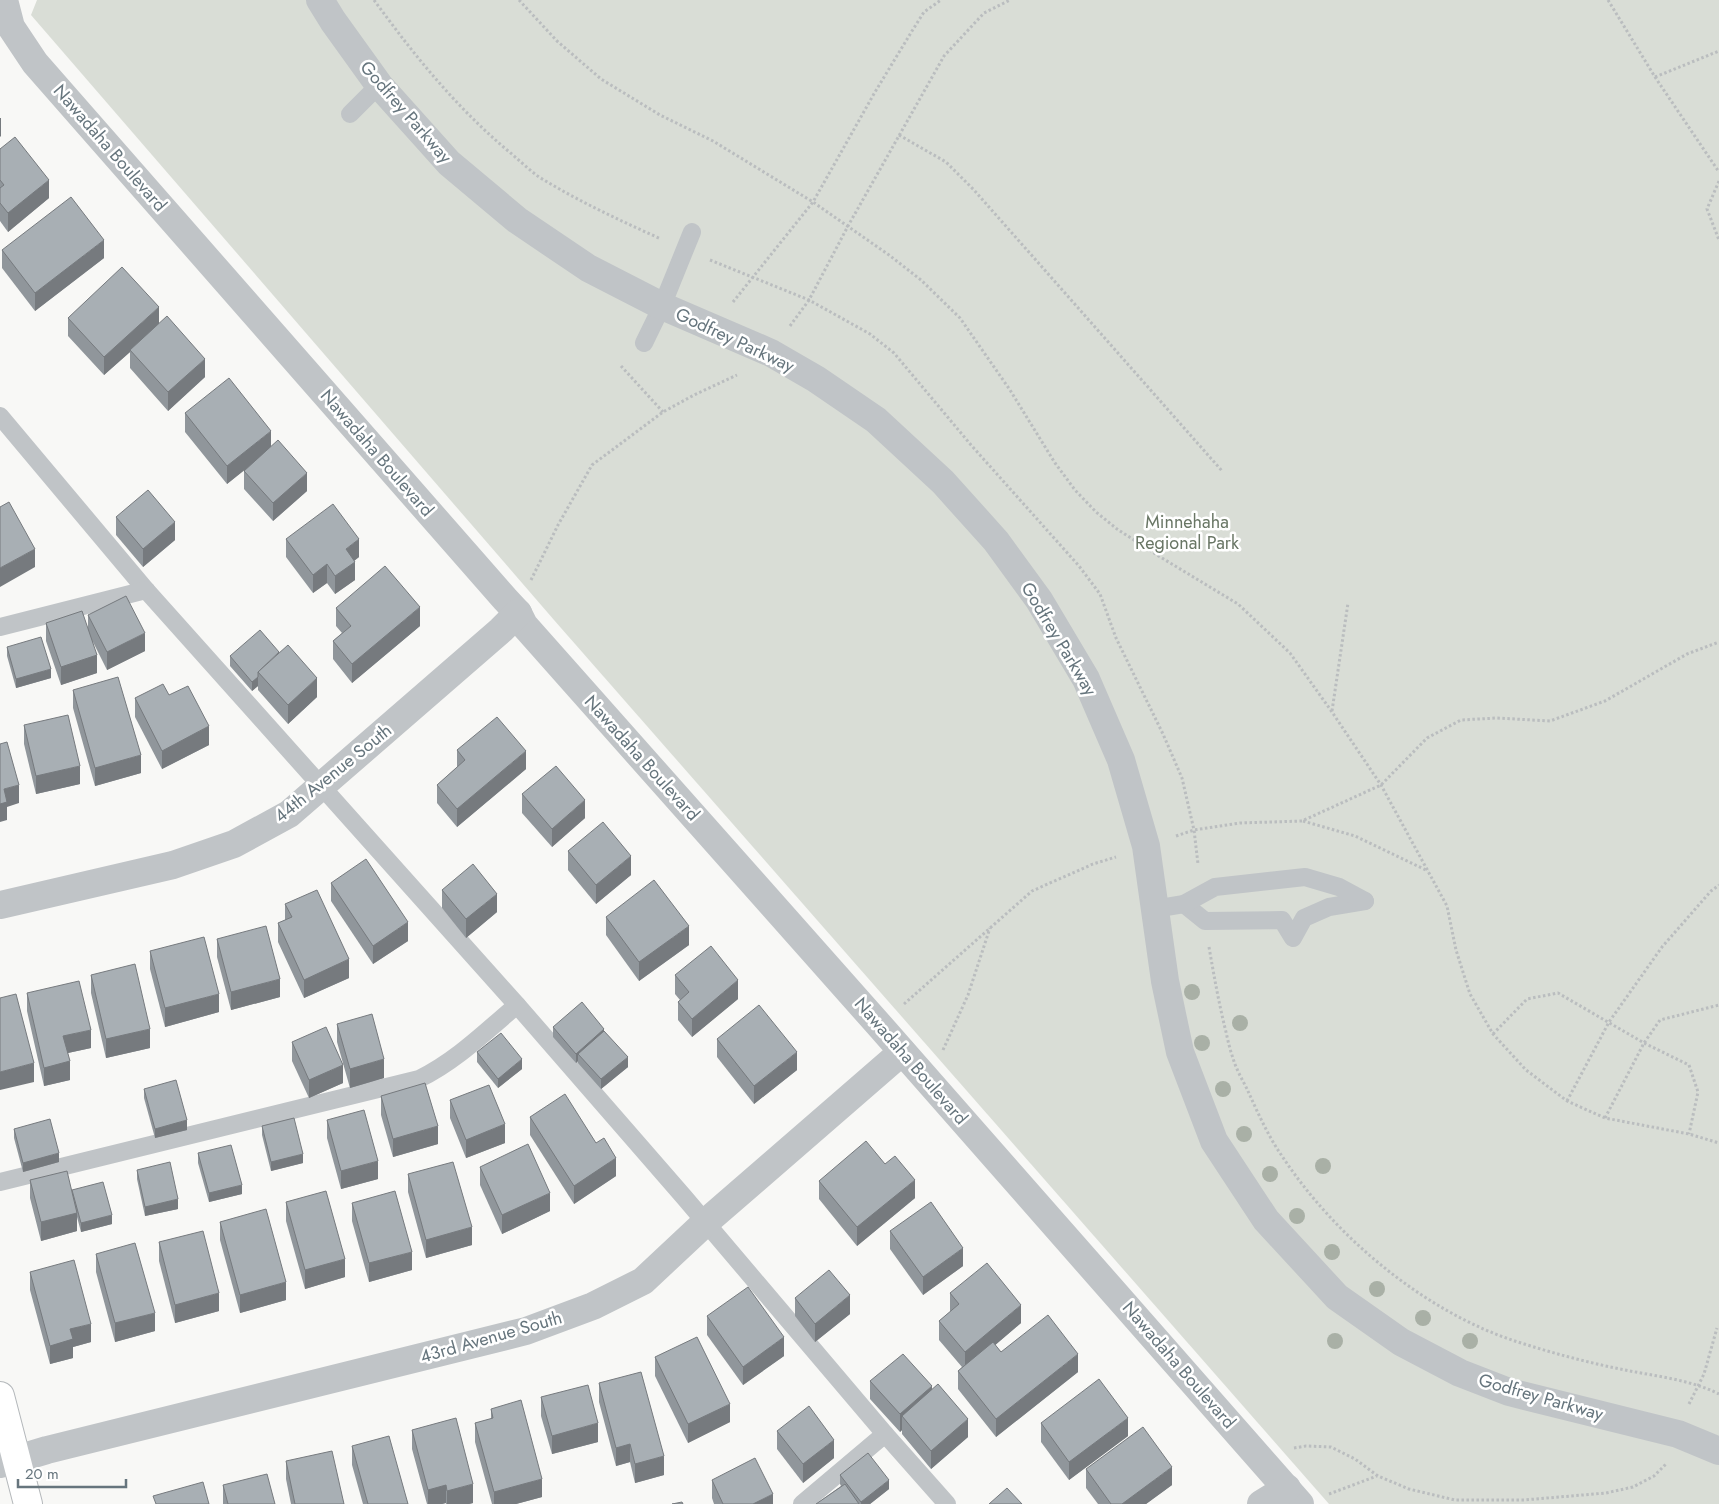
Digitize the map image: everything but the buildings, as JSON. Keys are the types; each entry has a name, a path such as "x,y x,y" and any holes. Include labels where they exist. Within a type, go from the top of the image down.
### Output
{"main road":[{"path":"0,1396 8,1462 28,1504"}],"street":[{"name":"Nawadaha Boulevard","path":"4,0 11,27 35,64 518,613 531,633 902,1052 1304,1496"},
{"name":"Godfrey Parkway","path":"320,0 379,85 449,163 517,220 588,268 662,306 771,353 816,379 876,420 943,482 996,541 1039,600 1086,678 1121,760 1146,846 1165,981 1180,1052 1214,1141 1266,1220 1337,1297 1401,1342 1460,1373 1509,1392 1678,1434 1719,1451"},
{"name":"44th Avenue South","path":"0,905 173,865 234,844 288,814 501,630 518,613"},
{"name":"43rd Avenue South","path":"8,1462 47,1450 526,1331 593,1306 642,1281 706,1222 902,1052"},
{"path":"1261,1504 1304,1496"}],"lane":[{"path":"350,114 379,85"},
{"path":"644,343 662,306 692,232"},
{"path":"0,416 146,590 517,1006 706,1222 885,1434 947,1504"},
{"path":"0,628 146,590"},
{"path":"1154,909 1184,904 1215,887 1305,878 1339,887 1365,901 1329,907 1304,918 1293,938 1282,920 1205,921 1184,904"},
{"path":"0,1182 419,1080 440,1069 459,1055 517,1006"},
{"path":"802,1504 885,1434"}],"path":[{"path":"374,0 415,56 450,97 487,133"},
{"path":"713,329 813,202 875,92 924,12 941,0"},
{"path":"788,328 809,300 848,226 944,56 984,13 1010,0"},
{"path":"1608,0 1655,77 1719,172"},
{"path":"521,2 557,40 601,79 660,115 713,140 813,202 890,255 921,280 960,318 1010,390 1055,463 1075,490 1091,507 1117,529 1238,604 1290,653 1381,785 1447,906 1456,950 1470,994 1492,1034 1526,1070 1567,1101 1605,1118 1689,1134 1719,1142"},
{"path":"1655,77 1719,51"},
{"path":"899,135 946,162 974,190 1223,472"},
{"path":"1719,181 1707,209 1719,240"},
{"path":"621,366 663,412"},
{"path":"530,583 558,525 592,465 663,412 694,395 740,374"},
{"path":"1332,712 1348,603"},
{"path":"1302,821 1381,785 1427,738 1461,720 1497,718 1550,721 1605,701 1687,654 1719,642"},
{"path":"1173,837 1194,830 1240,823 1302,821 1356,836 1428,871"},
{"path":"900,1008 1032,891 1093,864 1117,856"},
{"path":"1567,1101 1609,1022 1662,947 1711,891 1719,885"},
{"path":"942,1053 968,995 990,927"},
{"path":"1208,942 1218,999 1232,1058 1254,1105 1281,1156 1312,1197 1349,1236 1382,1265 1418,1292 1470,1322 1515,1341 1578,1360 1698,1386 1719,1394"},
{"path":"1492,1034 1527,999 1558,993 1644,1043 1689,1065 1698,1092 1689,1134"},
{"path":"1605,1118 1644,1043 1660,1020 1719,1005"},
{"path":"1686,1412 1704,1374 1717,1328"},
{"path":"1291,1448 1306,1446 1331,1447 1355,1459 1378,1476 1409,1489 1456,1500 1524,1500 1606,1493 1633,1487 1654,1476 1666,1463"},
{"path":"1304,1496 1378,1476"}],"green space":[{"name":"Minnehaha Regional Park","path":"37,0 1719,0 1719,1504 1329,1504 554,620 31,15"}]}
